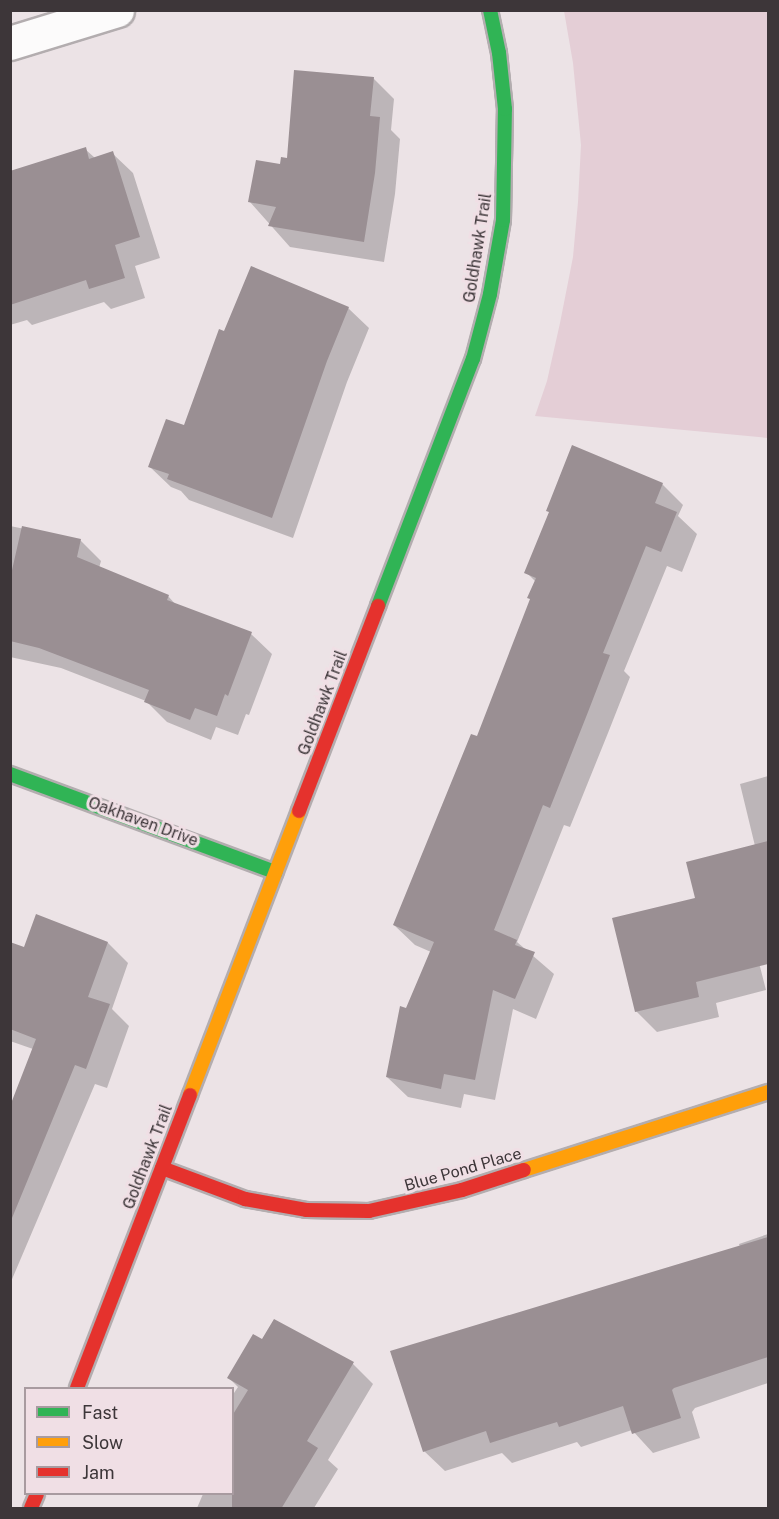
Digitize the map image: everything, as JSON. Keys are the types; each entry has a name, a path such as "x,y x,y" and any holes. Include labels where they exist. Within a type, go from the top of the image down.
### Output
{"street":[{"path":"10,43 117,10"},
{"name":"Goldhawk Trail","path":"78,1387 473,359 490,294 503,220 505,153 499,53 490,10"},
{"name":"Oakhaven Drive","path":"10,774 275,872"},
{"name":"Blue Pond Place","path":"162,1168 245,1199 306,1210 369,1211 462,1190 768,1092"},
{"path":"31,1509 37,1495"}],"shaded area":[{"path":"564,11 768,11 768,438 535,416 547,381 560,323 573,257 578,202 581,145 573,63"}],"building":[{"path":"294,70 374,77 370,116 380,117 375,173 364,242 268,226 276,207 248,202 256,160 280,164 281,157 287,158"},
{"path":"86,147 89,159 113,151 140,237 115,245 125,278 89,289 86,280 10,305 10,171"},
{"path":"251,266 349,307 327,361 272,518 167,479 169,474 148,467 166,419 184,425 219,329 224,331"},
{"path":"572,445 663,483 655,503 677,512 661,552 646,546 603,653 610,655 550,808 543,805 494,930 517,940 515,945 535,952 515,999 493,990 475,1080 444,1074 441,1089 386,1077 400,1006 406,1008 434,942 393,925 471,734 477,736 530,599 527,598 536,578 524,573 549,512 546,511"},
{"path":"22,526 81,539 77,557 169,595 167,600 252,632 228,696 225,694 217,716 195,708 190,720 144,702 149,690 39,648 10,641 10,579"},
{"path":"768,841 768,964 696,982 699,997 635,1012 612,918 695,898 686,862"},
{"path":"36,914 108,942 88,997 110,1004 86,1069 75,1065 12,1218 10,1106 36,1039 10,1029 10,942 24,947"},
{"path":"768,1237 768,1357 674,1388 672,1390 681,1418 632,1434 623,1406 559,1427 557,1422 490,1443 486,1431 423,1452 390,1351"},
{"path":"274,1319 354,1362 307,1441 318,1448 281,1509 232,1509 234,1413 248,1390 227,1378 253,1334 262,1339"}],"traffic: fast":[{"path":"378,606 473,359 490,294 503,220 505,109 499,53 490,10"},
{"path":"10,774 275,872"}],"traffic: slow":[{"path":"190,1095 299,811"},
{"path":"524,1170 768,1092"}],"traffic: jam":[{"path":"299,811 378,606"},
{"path":"77,1387 190,1095"},
{"path":"162,1168 245,1199 306,1210 369,1211 462,1190 524,1170"},
{"path":"31,1508 37,1495"}]}
